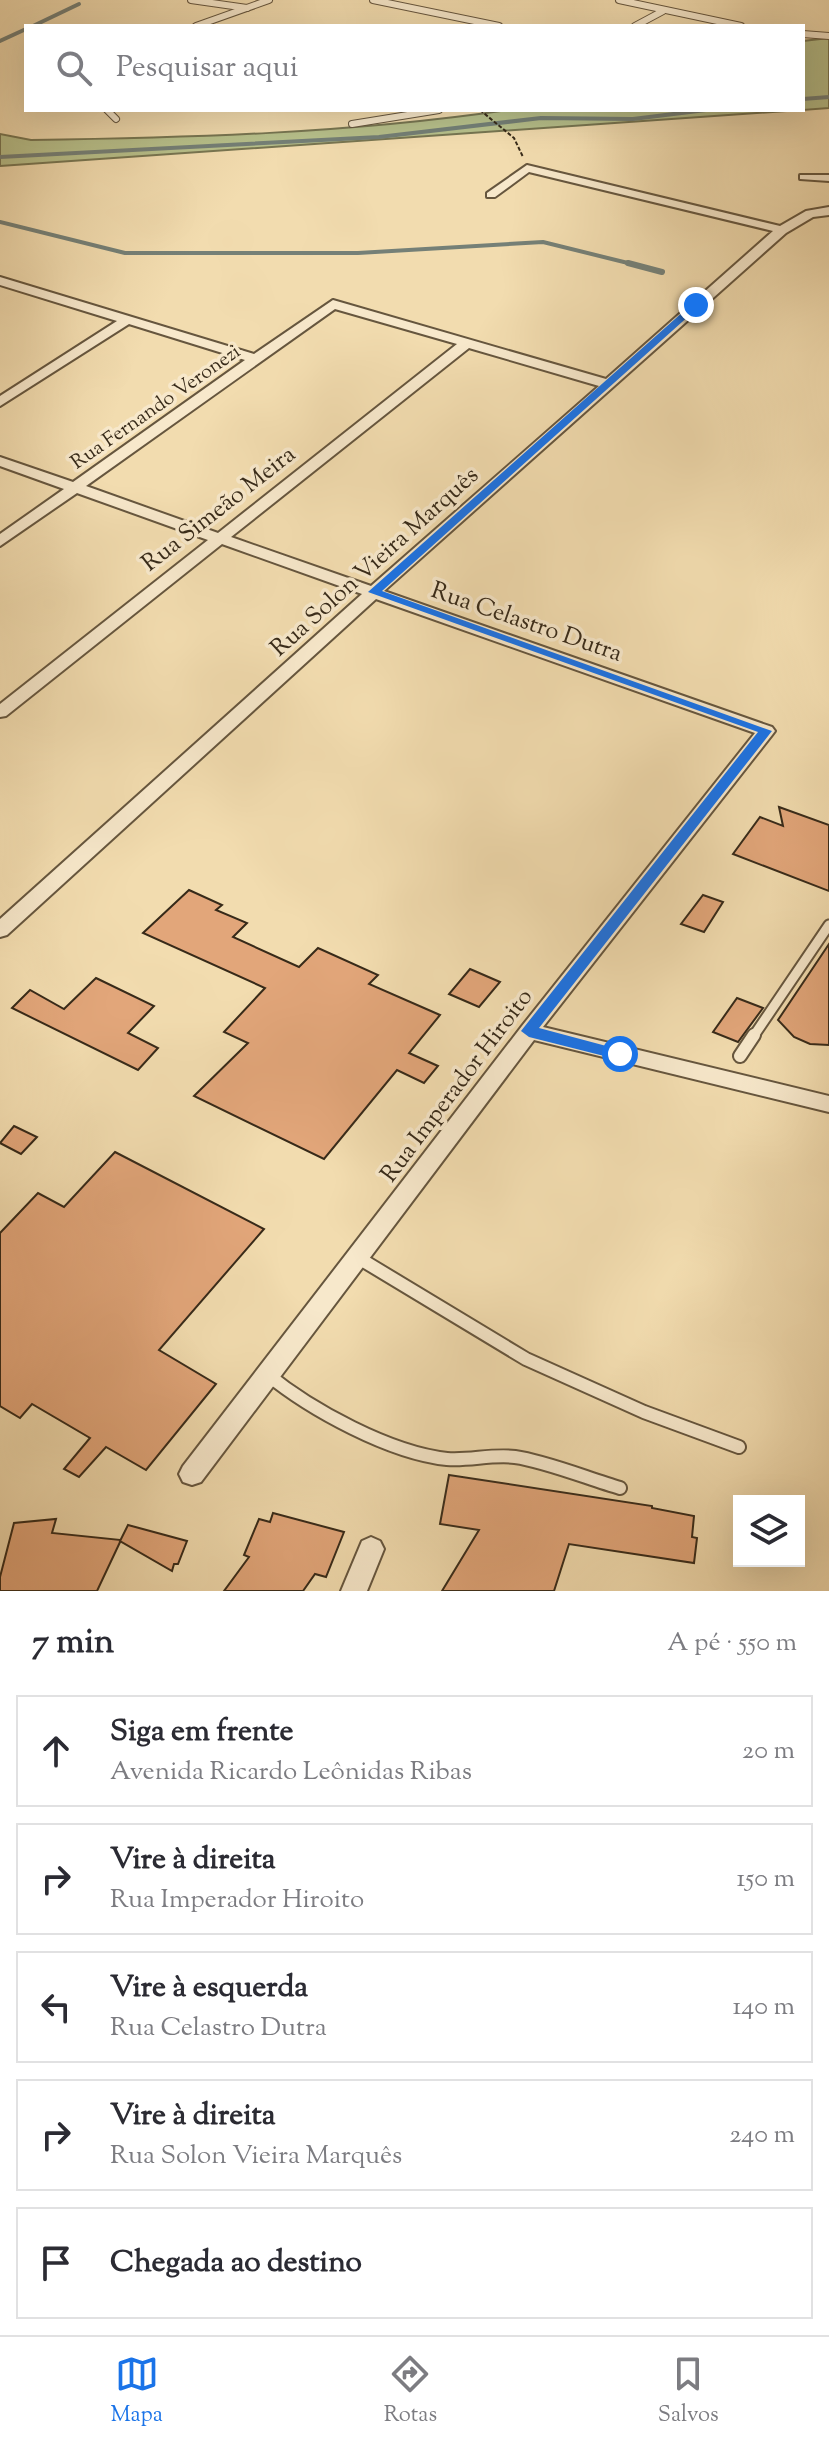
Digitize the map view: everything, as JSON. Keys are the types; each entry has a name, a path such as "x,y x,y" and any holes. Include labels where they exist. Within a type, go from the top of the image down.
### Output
{"street":[{"path":"491,195 527,168 782,230"},
{"path":"804,177 829,178"},
{"name":"Rua Solon Vieira Marquês","path":"0,930 782,230 810,214 829,211"},
{"path":"3,284 256,359"},
{"name":"Rua Fernando Veronezi","path":"0,541 333,304 467,343"},
{"path":"0,402 127,320"},
{"path":"467,343 608,384"},
{"name":"Rua Simeão Meira","path":"0,712 467,343"},
{"name":"Rua Celastro Dutra","path":"0,461 766,731"},
{"name":"Rua Imperador Hiroito","path":"192,1474 529,1031 766,731"},
{"path":"529,1031 829,1104"},
{"path":"354,1591 371,1549"}],"lane":[{"path":"191,0 251,8"},
{"path":"204,24 269,0"},
{"path":"373,0 489,24"},
{"path":"619,0 731,24"},
{"path":"639,24 663,11"},
{"path":"805,34 829,36"},
{"path":"109,112 116,119"},
{"path":"352,124 427,112"},
{"path":"740,1056 829,925"},
{"path":"357,1257 526,1359 644,1412 739,1447"},
{"path":"267,1374 290,1393 346,1425 423,1455 450,1459 515,1457 620,1488"}],"path":[{"path":"482,112 514,138 523,155 510,171 517,175"}],"green space":[{"path":"829,38 829,108 805,110 805,41"},
{"path":"493,112 772,112 0,166 0,134 31,140 210,136"}],"building":[{"path":"779,807 829,825 829,891 733,854 760,817 783,826"},
{"path":"189,890 222,905 216,910 247,923 233,937 299,967 318,948 378,975 369,984 440,1015 409,1053 438,1066 424,1083 397,1070 324,1159 194,1096 248,1043 224,1032 265,988 143,933"},
{"path":"703,895 723,902 704,932 681,924"},
{"path":"829,944 829,1045 810,1044 794,1037 778,1020"},
{"path":"470,969 500,982 479,1007 449,994"},
{"path":"96,978 154,1006 128,1033 158,1048 138,1070 12,1008 30,990 64,1009"},
{"path":"737,998 763,1008 738,1042 713,1032"},
{"path":"14,1126 37,1137 21,1154 0,1143"},
{"path":"115,1152 264,1229 159,1350 216,1384 146,1470 106,1447 79,1477 64,1469 90,1438 32,1404 20,1418 0,1406 0,1233 38,1193 64,1207"},
{"path":"449,1475 652,1506 694,1516 692,1537 697,1538 694,1563 569,1544 554,1591 442,1591 479,1530 440,1524"},
{"path":"273,1513 344,1532 326,1577 315,1574 303,1591 224,1591 249,1557 244,1555 259,1519 270,1522"},
{"path":"56,1519 52,1533 121,1540 97,1591 0,1591 0,1577 14,1523"},
{"path":"128,1525 187,1541 172,1571 120,1541"}],"waterway":[{"path":"37,24 79,4"},
{"path":"0,41 24,30"},
{"path":"805,99 829,97"},
{"path":"0,157 379,137 541,118 633,119 690,112"},
{"path":"0,222 125,253 358,253 543,242 629,263"},
{"path":"629,263 636,265"},
{"path":"629,263 662,272"}],"route":[{"path":"620,1054 529,1031 766,731 374,592 696,305"}]}
